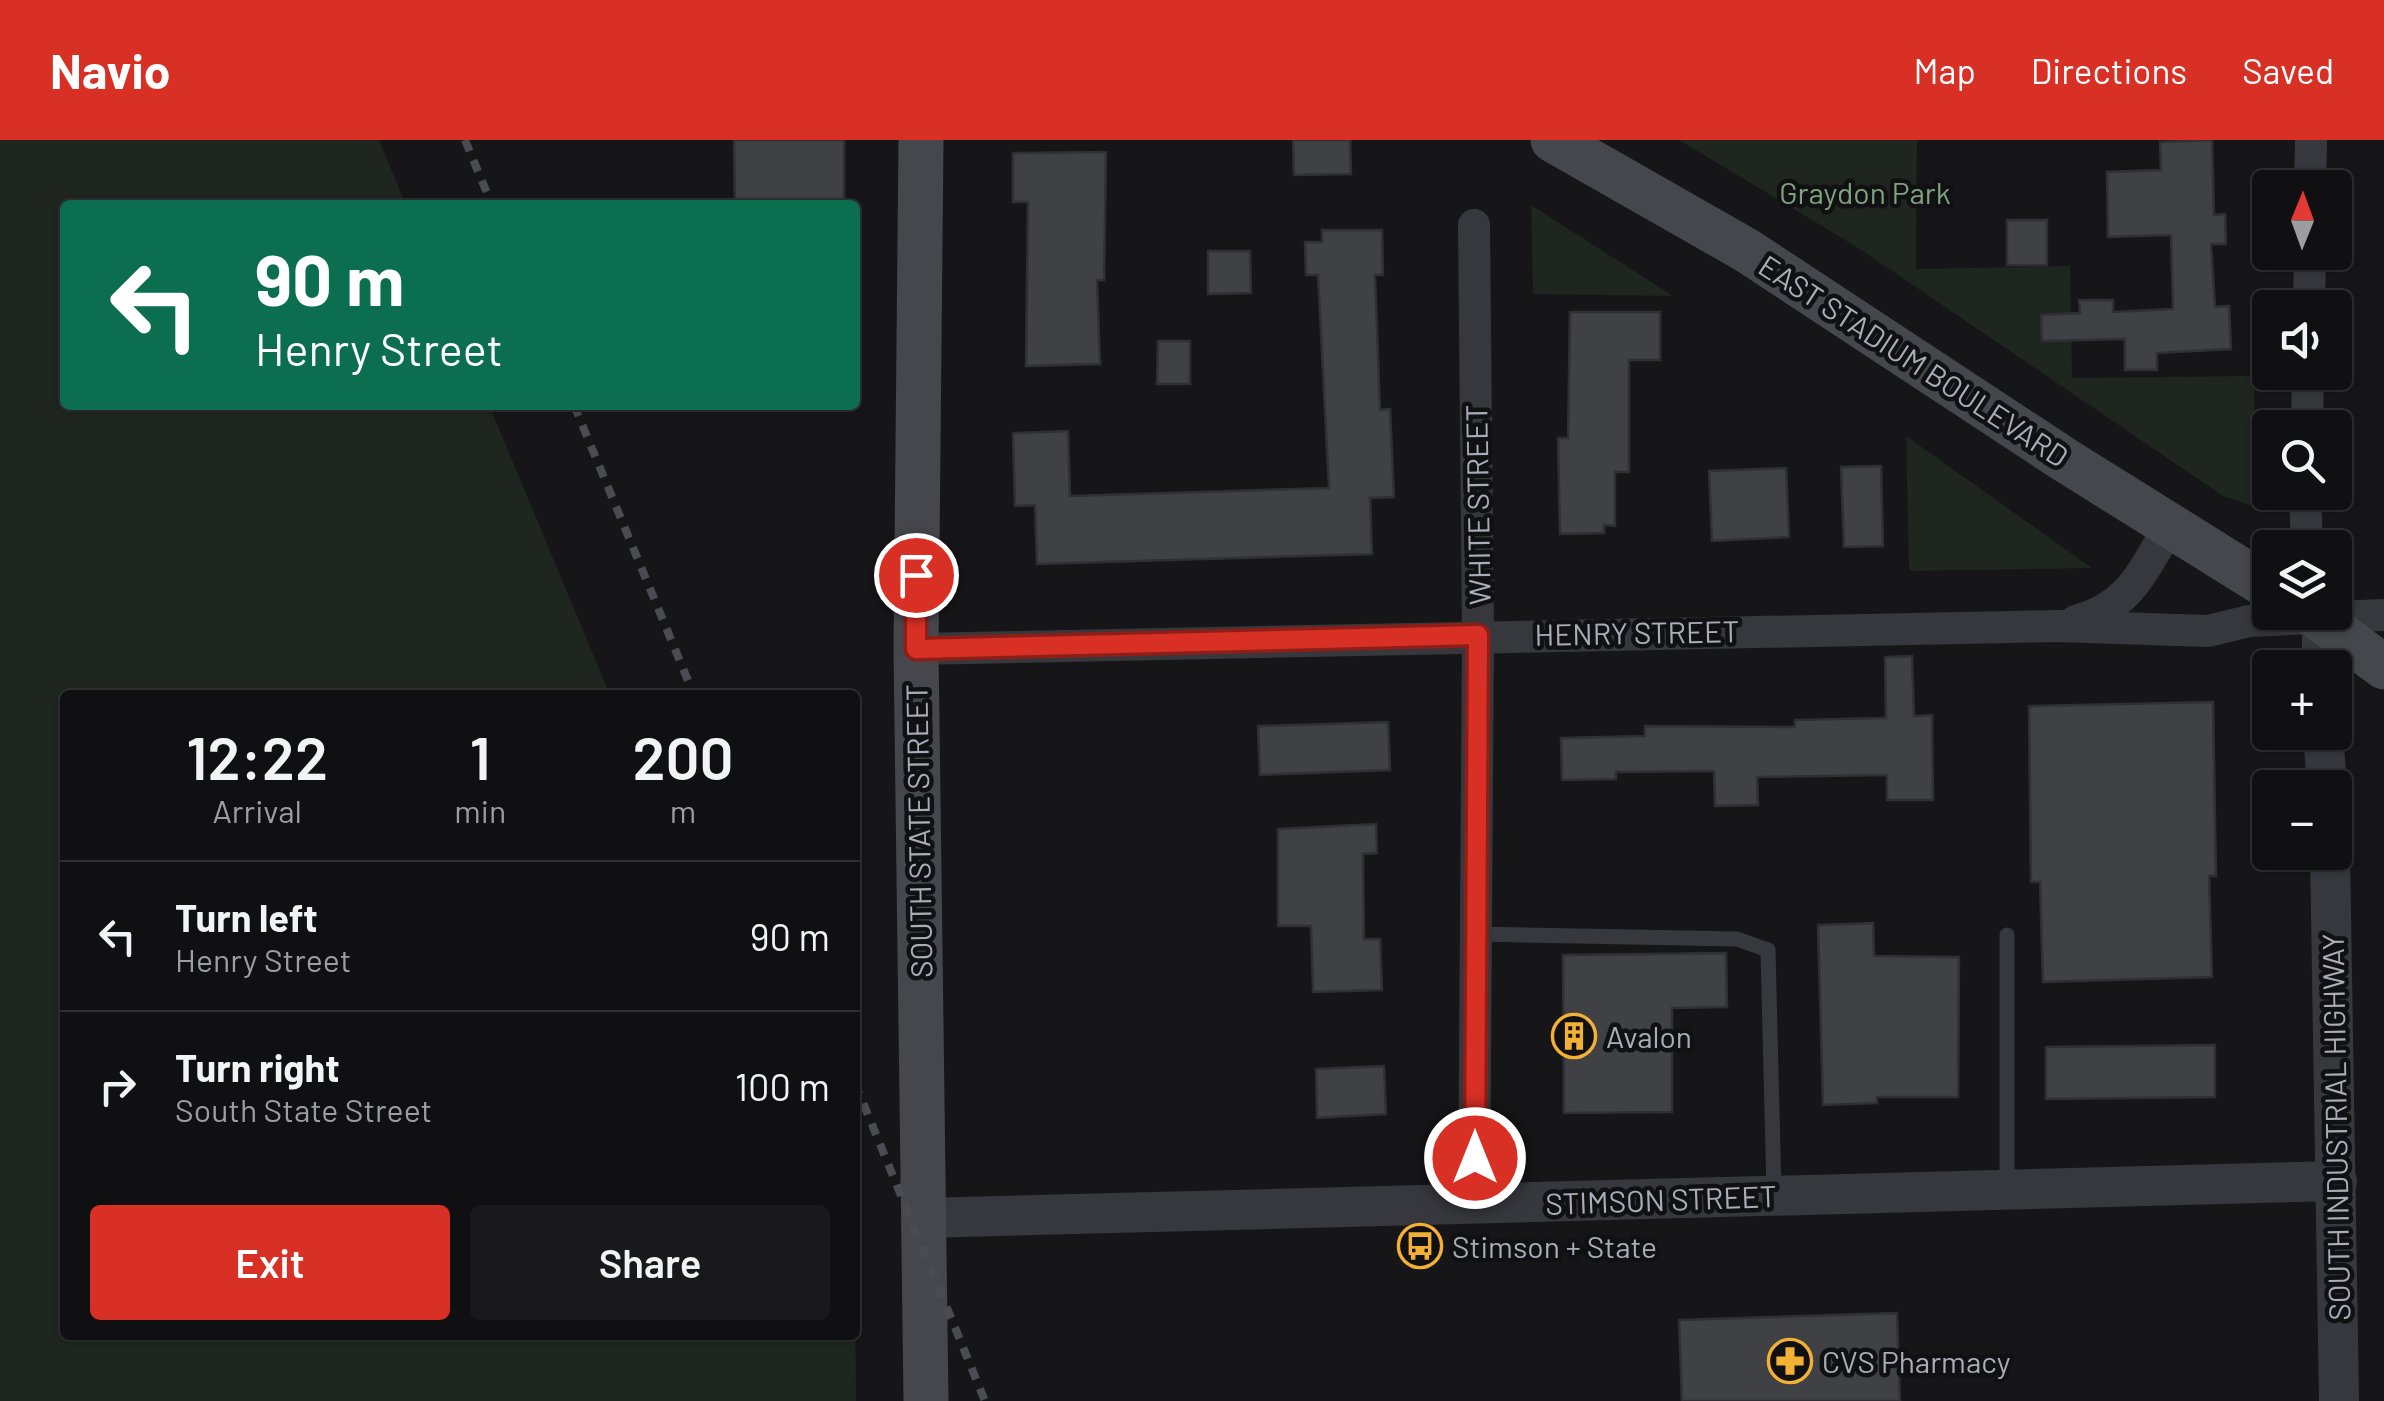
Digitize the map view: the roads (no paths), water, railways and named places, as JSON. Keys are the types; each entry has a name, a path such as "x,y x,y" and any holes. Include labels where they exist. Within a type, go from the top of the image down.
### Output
{"main road":[{"name":"SOUTH STATE STREET","path":"921,140 916,649 926,1401"},
{"name":"EAST STADIUM BOULEVARD","path":"1553,140 1746,250 2252,577"},
{"path":"2337,630 2384,667"}],"street":[{"path":"2310,170 2311,140"},
{"name":"WHITE STREET","path":"1474,225 1478,635 1474,1204"},
{"name":"HENRY STREET","path":"2058,626 2111,610 2124,600 2170,526"},
{"name":"HENRY STREET","path":"2352,616 2384,616"},
{"name":"HENRY STREET","path":"916,649 2058,626 2208,630 2252,621"},
{"name":"SOUTH INDUSTRIAL HIGHWAY","path":"2330,870 2339,1401"},
{"name":"STIMSON STREET","path":"924,1218 2337,1182"}],"lane":[{"path":"1476,934 1737,939 1768,950 1774,1196"},
{"path":"2006,936 2007,1190"}],"railway":[{"path":"465,140 490,200"},
{"path":"576,410 692,690"},
{"path":"860,1095 985,1401"}],"place":[{"name":"Avalon","path":"1574,1036"},
{"name":"Stimson + State","path":"1420,1246"},
{"name":"CVS Pharmacy","path":"1790,1361"}],"park label":[{"name":"Graydon Park","path":"1865,192"}]}
